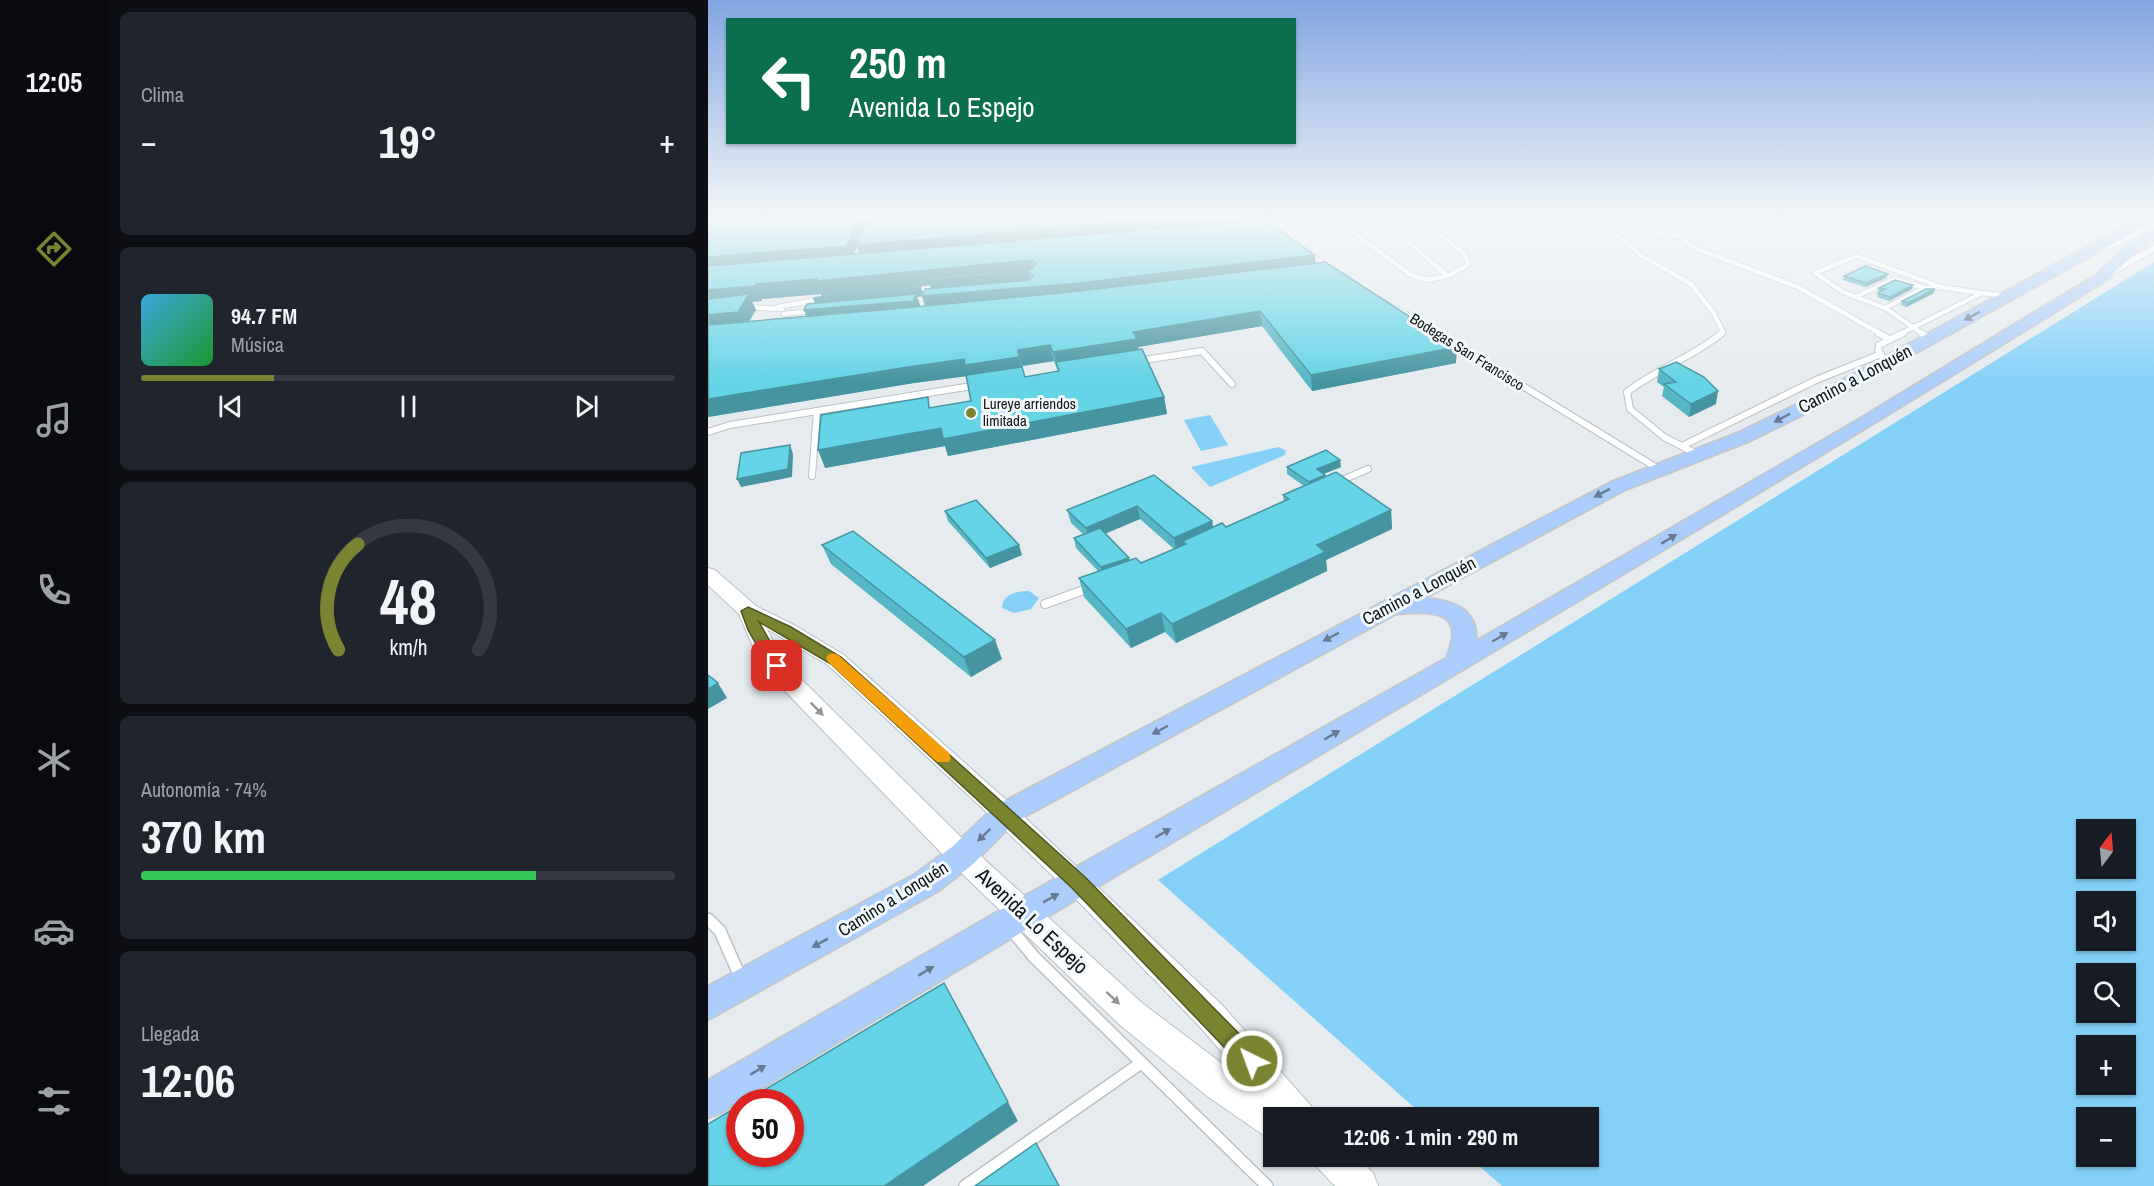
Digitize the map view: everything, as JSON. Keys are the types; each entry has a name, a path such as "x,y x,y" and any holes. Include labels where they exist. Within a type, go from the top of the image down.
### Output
{"main road":[{"name":"Camino a Lonquén","path":"708,1004 926,883 962,856 1005,814 1383,609 1602,494 1690,450 1761,429 1884,358 1930,339 2052,271"},
{"path":"708,1100 1014,918 1078,883 1860,426 2108,271"},
{"name":"Avenida Lo Espejo","path":"708,574 748,611 786,630 836,660 1005,814 1078,883 1212,1017 1290,1107"},
{"path":"1383,609 1432,605 1456,612 1464,621 1466,633 1465,643 1456,662"},
{"name":"Avenida Lo Espejo","path":"748,611 765,649 791,683 962,856 1014,918 1219,1084 1263,1114"},
{"path":"1340,1167 1360,1186"}],"street":[{"path":"2102,277 2112,271"}],"lane":[{"path":"1325,273 1334,271"},
{"path":"1405,271 1427,280 1448,276 1456,271"},
{"path":"1443,271 1448,276"},
{"path":"1669,271 1691,284 1713,312 1723,332 1708,346 1644,377 1627,392 1630,409 1664,437 1690,450"},
{"path":"1756,271 1798,287 1889,339"},
{"path":"1819,271 1815,273 1855,297 1885,309 1930,339"},
{"path":"1898,271 1941,287"},
{"path":"1855,297 1894,279 1924,288 1941,287 2009,296"},
{"path":"906,291 929,292 942,288"},
{"path":"1885,309 1924,288"},
{"path":"1884,358 1878,350 1878,345 1982,293"},
{"path":"738,307 778,307 825,299"},
{"path":"778,307 783,309 784,314 781,321"},
{"name":"Bodegas San Francisco","path":"1396,308 1657,468"},
{"path":"784,314 819,310"},
{"path":"1131,362 1202,351 1232,384"},
{"path":"708,432 730,425 990,383"},
{"path":"812,476 818,411"},
{"path":"1326,488 1368,469"},
{"path":"1045,604 1101,584"},
{"path":"1014,918 1034,957 1267,1186"},
{"path":"708,919 720,931 744,986"},
{"path":"965,1186 1141,1063"}],"shaded area":[{"path":"2139,271 2154,271 2154,1186 1502,1186 1480,1167 1599,1167 1599,1107 1414,1107 1158,880"},
{"path":"1210,415 1228,445 1201,451 1184,420"},
{"path":"1279,447 1286,451 1285,455 1210,487 1191,467"},
{"path":"1029,591 1039,598 1031,609 1014,613 1002,608 1008,596"}],"building":[{"path":"708,271 915,271 756,284 708,290"},
{"path":"1005,271 1024,271 928,280 929,278"},
{"path":"1028,271 1177,271 1079,283 922,296 925,289 1029,280 1033,275"},
{"path":"1246,271 1340,271 1457,347 1311,375 1260,311 1133,332 1137,339 1053,352 1050,345 1018,350 1019,357 965,365 964,359 708,399 708,325 1080,291"},
{"path":"1854,271 1880,271 1888,274 1866,283 1844,276"},
{"path":"1895,280 1913,285 1890,297 1878,293 1885,289 1879,288"},
{"path":"921,286 920,288 813,298 845,294"},
{"path":"1926,289 1935,289 1908,303 1902,301"},
{"path":"749,294 738,312 708,315 708,299"},
{"path":"916,294 913,301 804,310 807,304"},
{"path":"1142,349 1164,397 943,439 941,428 818,450 821,415 928,397 929,408 971,401 966,375 1022,367 1025,377 1059,371 1056,362"},
{"path":"1676,362 1704,377 1718,391 1691,404 1664,384 1676,382 1659,369"},
{"path":"790,445 788,469 737,479 741,453"},
{"path":"1326,450 1340,460 1317,469 1325,475 1309,482 1287,467"},
{"path":"1336,472 1391,510 1317,545 1325,552 1172,624 1161,613 1126,629 1079,578 1136,558 1141,563 1186,544 1183,541 1222,523 1226,527 1289,499 1283,495"},
{"path":"1154,475 1212,521 1174,538 1137,506 1086,528 1067,510"},
{"path":"976,500 1019,545 986,558 945,511"},
{"path":"1100,528 1129,558 1101,567 1074,538"},
{"path":"853,531 995,640 964,657 822,545"},
{"path":"708,675 718,683 708,689"},
{"path":"944,983 1008,1102 884,1186 708,1186 708,1124 726,1113 726,1167 804,1167 804,1089 766,1089"},
{"path":"1036,1143 1059,1186 975,1186"}],"slow traffic":[{"path":"833,658 943,758"}],"place":[{"name":"Lureye arriendos limitada","path":"971,413"}],"route":[{"path":"777,666 765,649 748,611 812,644 836,660 1078,883 1212,1017 1252,1061"}]}
